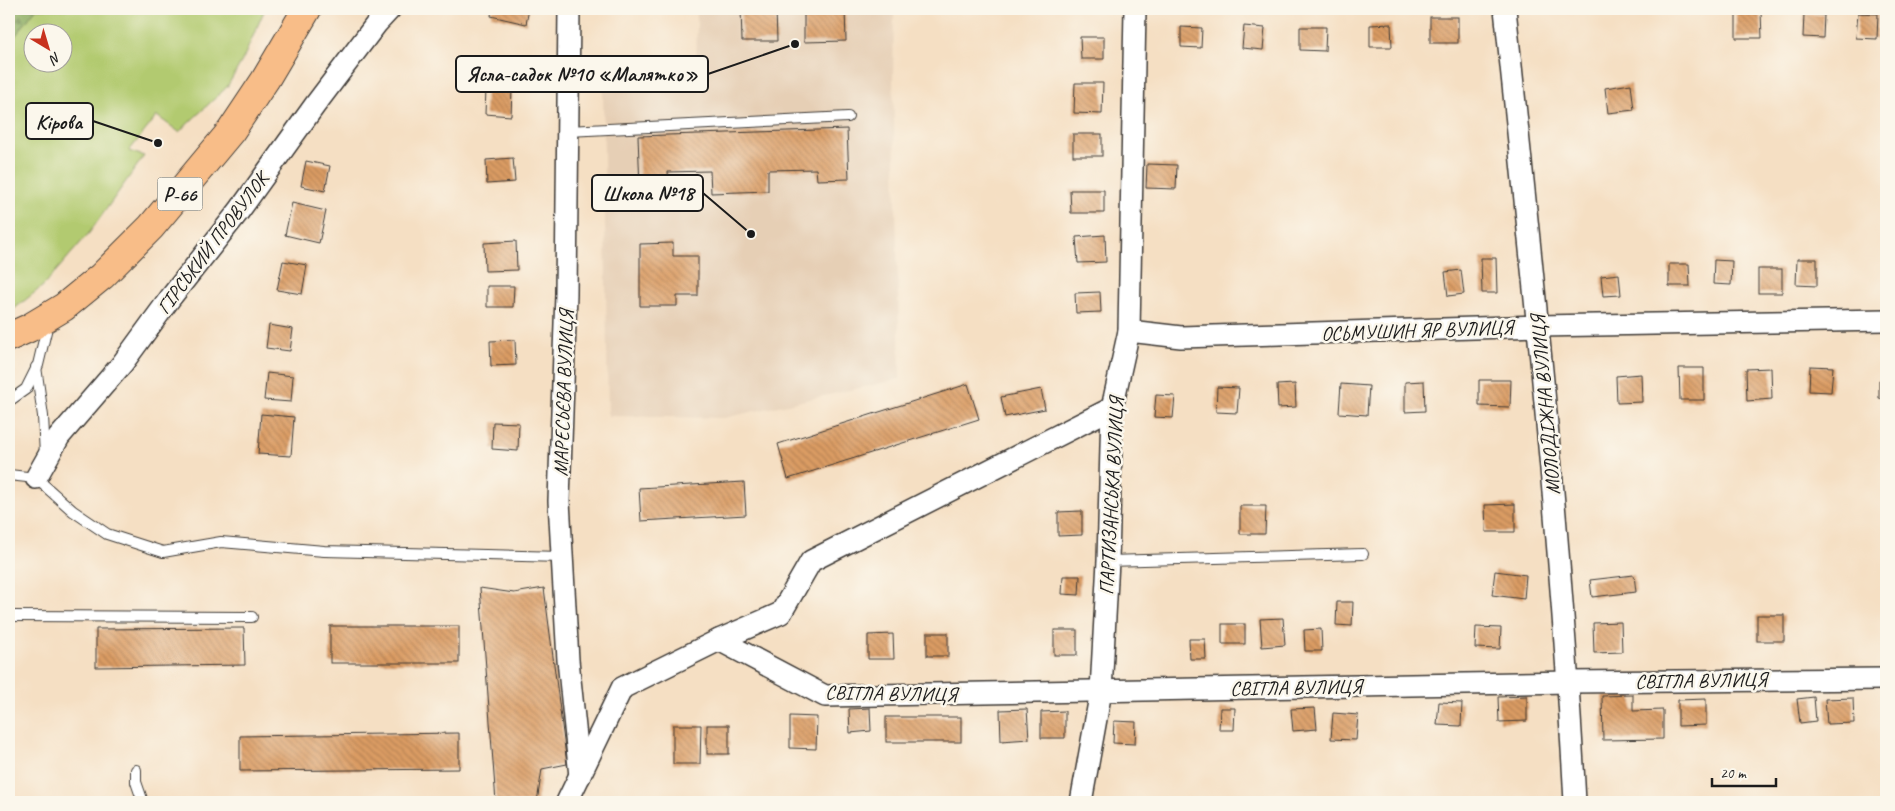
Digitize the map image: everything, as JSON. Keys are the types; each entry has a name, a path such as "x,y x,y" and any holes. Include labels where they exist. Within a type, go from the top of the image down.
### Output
{"main road":[{"name":"Р-66","path":"9,337 64,307 102,276 151,227 231,131 266,80 307,9"}],"street":[{"name":"ГІРСЬКИЙ ПРОВУЛОК","path":"40,469 59,437 122,364 171,297 239,211 376,23 390,9"},
{"name":"МАРЕСЬЄВА ВУЛИЦЯ","path":"570,9 566,294 559,501 568,660 580,776"},
{"name":"ПАРТИЗАНСЬКА ВУЛИЦЯ","path":"1081,802 1101,691 1108,561 1112,408 1129,330 1135,9"},
{"name":"МОЛОДІЖНА ВУЛИЦЯ","path":"1505,9 1539,326 1569,682 1575,802"},
{"name":"ОСЬМУШИН ЯР ВУЛИЦЯ","path":"1129,330 1181,337 1539,326 1886,320"},
{"path":"567,802 622,688 719,640 781,613 811,561 1112,408"},
{"name":"СВІТЛА ВУЛИЦЯ","path":"719,640 825,696 1569,682 1886,679"}],"lane":[{"path":"568,131 848,117"},
{"path":"9,401 26,389 36,367 50,316"},
{"path":"36,367 42,416 40,469 73,511 107,534 162,552 221,542 324,551 562,557"},
{"path":"9,475 40,469"},
{"path":"1108,561 1363,554"},
{"path":"9,616 252,617"},
{"path":"136,770 136,782 143,802"}],"shaded area":[{"path":"697,9 894,9 893,79 900,379 724,418 608,416 603,88 696,89"}],"green space":[{"path":"9,9 36,9 26,22 22,22 22,27 9,44"},
{"path":"36,9 265,9 243,59 227,87 179,132 157,116 129,151 144,156 90,232 43,286 9,313 9,44 22,27 22,72 72,72 72,22 26,22"}],"building":[{"path":"492,9 529,9 526,24 491,16"},
{"path":"741,9 776,9 777,41 742,41"},
{"path":"804,9 845,9 846,41 804,42"},
{"path":"1736,12 1761,12 1762,38 1736,38"},
{"path":"1858,13 1878,14 1877,39 1856,38"},
{"path":"1804,14 1824,15 1823,38 1803,37"},
{"path":"1430,17 1458,17 1458,43 1430,43"},
{"path":"1391,24 1392,47 1370,47 1370,25"},
{"path":"1244,26 1265,28 1263,50 1242,48"},
{"path":"1181,27 1202,28 1201,48 1181,47"},
{"path":"1300,27 1326,27 1325,51 1300,50"},
{"path":"1080,37 1104,37 1104,59 1081,59"},
{"path":"1075,83 1103,83 1102,114 1074,113"},
{"path":"1631,84 1634,110 1608,113 1605,88"},
{"path":"486,88 512,89 511,116 485,114"},
{"path":"847,129 849,179 817,180 816,169 768,170 768,191 711,193 710,171 668,172 669,187 640,188 638,136"},
{"path":"1073,134 1102,134 1102,156 1073,156"},
{"path":"513,158 515,182 487,184 486,160"},
{"path":"306,161 330,166 325,191 301,186"},
{"path":"1147,164 1177,165 1176,189 1146,188"},
{"path":"1070,190 1104,190 1104,213 1071,213"},
{"path":"292,203 326,211 319,243 285,235"},
{"path":"1105,235 1106,262 1078,263 1076,237"},
{"path":"516,241 517,270 485,271 484,243"},
{"path":"673,243 673,256 698,256 698,296 677,296 677,306 640,306 640,244"},
{"path":"1481,258 1496,258 1497,293 1482,293"},
{"path":"1797,259 1817,259 1817,286 1796,285"},
{"path":"1714,260 1732,261 1731,285 1713,284"},
{"path":"283,261 307,265 302,294 277,290"},
{"path":"1669,264 1689,264 1690,286 1669,286"},
{"path":"1758,269 1782,269 1782,293 1758,293"},
{"path":"1461,270 1464,294 1448,296 1445,272"},
{"path":"1619,274 1621,295 1603,296 1601,276"},
{"path":"487,286 514,286 513,307 487,307"},
{"path":"1100,292 1101,312 1076,313 1075,293"},
{"path":"269,325 293,329 290,351 266,348"},
{"path":"515,340 516,365 491,366 490,341"},
{"path":"1810,366 1833,367 1831,392 1809,391"},
{"path":"1679,368 1704,368 1704,400 1680,400"},
{"path":"1771,368 1772,399 1747,401 1746,369"},
{"path":"267,373 293,376 291,402 264,400"},
{"path":"1641,374 1642,402 1617,403 1616,376"},
{"path":"1479,380 1511,380 1510,407 1479,406"},
{"path":"1879,380 1886,381 1886,399 1879,398"},
{"path":"1424,381 1425,411 1405,412 1405,382"},
{"path":"968,384 979,419 788,479 778,444"},
{"path":"1295,384 1296,407 1278,408 1277,385"},
{"path":"1341,384 1369,386 1367,415 1339,413"},
{"path":"1217,387 1239,388 1237,413 1216,412"},
{"path":"1041,389 1045,409 1005,417 1001,397"},
{"path":"1156,395 1175,396 1173,418 1154,417"},
{"path":"261,414 294,417 291,456 258,454"},
{"path":"493,422 519,423 518,451 492,449"},
{"path":"744,482 746,515 641,521 639,488"},
{"path":"1515,504 1515,532 1486,532 1485,505"},
{"path":"1240,506 1266,506 1265,534 1240,534"},
{"path":"1082,511 1082,535 1058,536 1058,512"},
{"path":"1495,571 1526,575 1524,599 1492,595"},
{"path":"1634,575 1636,592 1592,597 1590,580"},
{"path":"1063,576 1080,576 1079,595 1062,594"},
{"path":"480,588 514,593 544,588 567,764 542,769 537,802 496,802"},
{"path":"1337,602 1353,602 1352,626 1336,625"},
{"path":"1757,615 1784,615 1784,641 1757,641"},
{"path":"1283,618 1285,645 1262,647 1260,619"},
{"path":"1621,622 1622,652 1594,653 1593,623"},
{"path":"1222,624 1245,624 1245,644 1222,644"},
{"path":"330,626 459,626 459,663 330,663"},
{"path":"1476,627 1501,628 1500,649 1475,648"},
{"path":"244,628 245,665 96,667 96,629"},
{"path":"1321,629 1322,651 1305,651 1304,630"},
{"path":"1054,630 1077,630 1077,655 1054,655"},
{"path":"927,633 948,633 948,656 927,656"},
{"path":"893,634 894,659 868,659 868,635"},
{"path":"1189,639 1205,639 1206,659 1190,659"},
{"path":"1633,695 1633,711 1663,710 1663,739 1603,740 1602,696"},
{"path":"1527,696 1527,721 1499,722 1498,697"},
{"path":"1814,697 1816,721 1800,723 1797,699"},
{"path":"1853,698 1854,723 1827,724 1825,699"},
{"path":"1706,699 1706,725 1678,726 1678,700"},
{"path":"1439,702 1462,703 1461,726 1437,725"},
{"path":"870,708 871,731 850,733 849,709"},
{"path":"1220,708 1235,708 1234,730 1219,730"},
{"path":"1315,708 1317,729 1293,731 1291,709"},
{"path":"1027,709 1029,739 1001,741 1000,710"},
{"path":"1065,711 1065,738 1041,738 1041,712"},
{"path":"1333,713 1358,715 1356,740 1331,739"},
{"path":"790,716 817,717 816,749 790,748"},
{"path":"886,717 961,717 961,742 886,742"},
{"path":"1114,721 1136,722 1135,744 1113,743"},
{"path":"673,725 701,725 700,764 673,764"},
{"path":"707,725 729,725 729,754 707,754"},
{"path":"459,733 459,769 240,771 240,736"}],"place":[{"name":"Ясла-садок №10 «Малятко»","path":"795,44"},
{"name":"Кірова","path":"158,143"},
{"name":"Школа №18","path":"751,234"}]}
